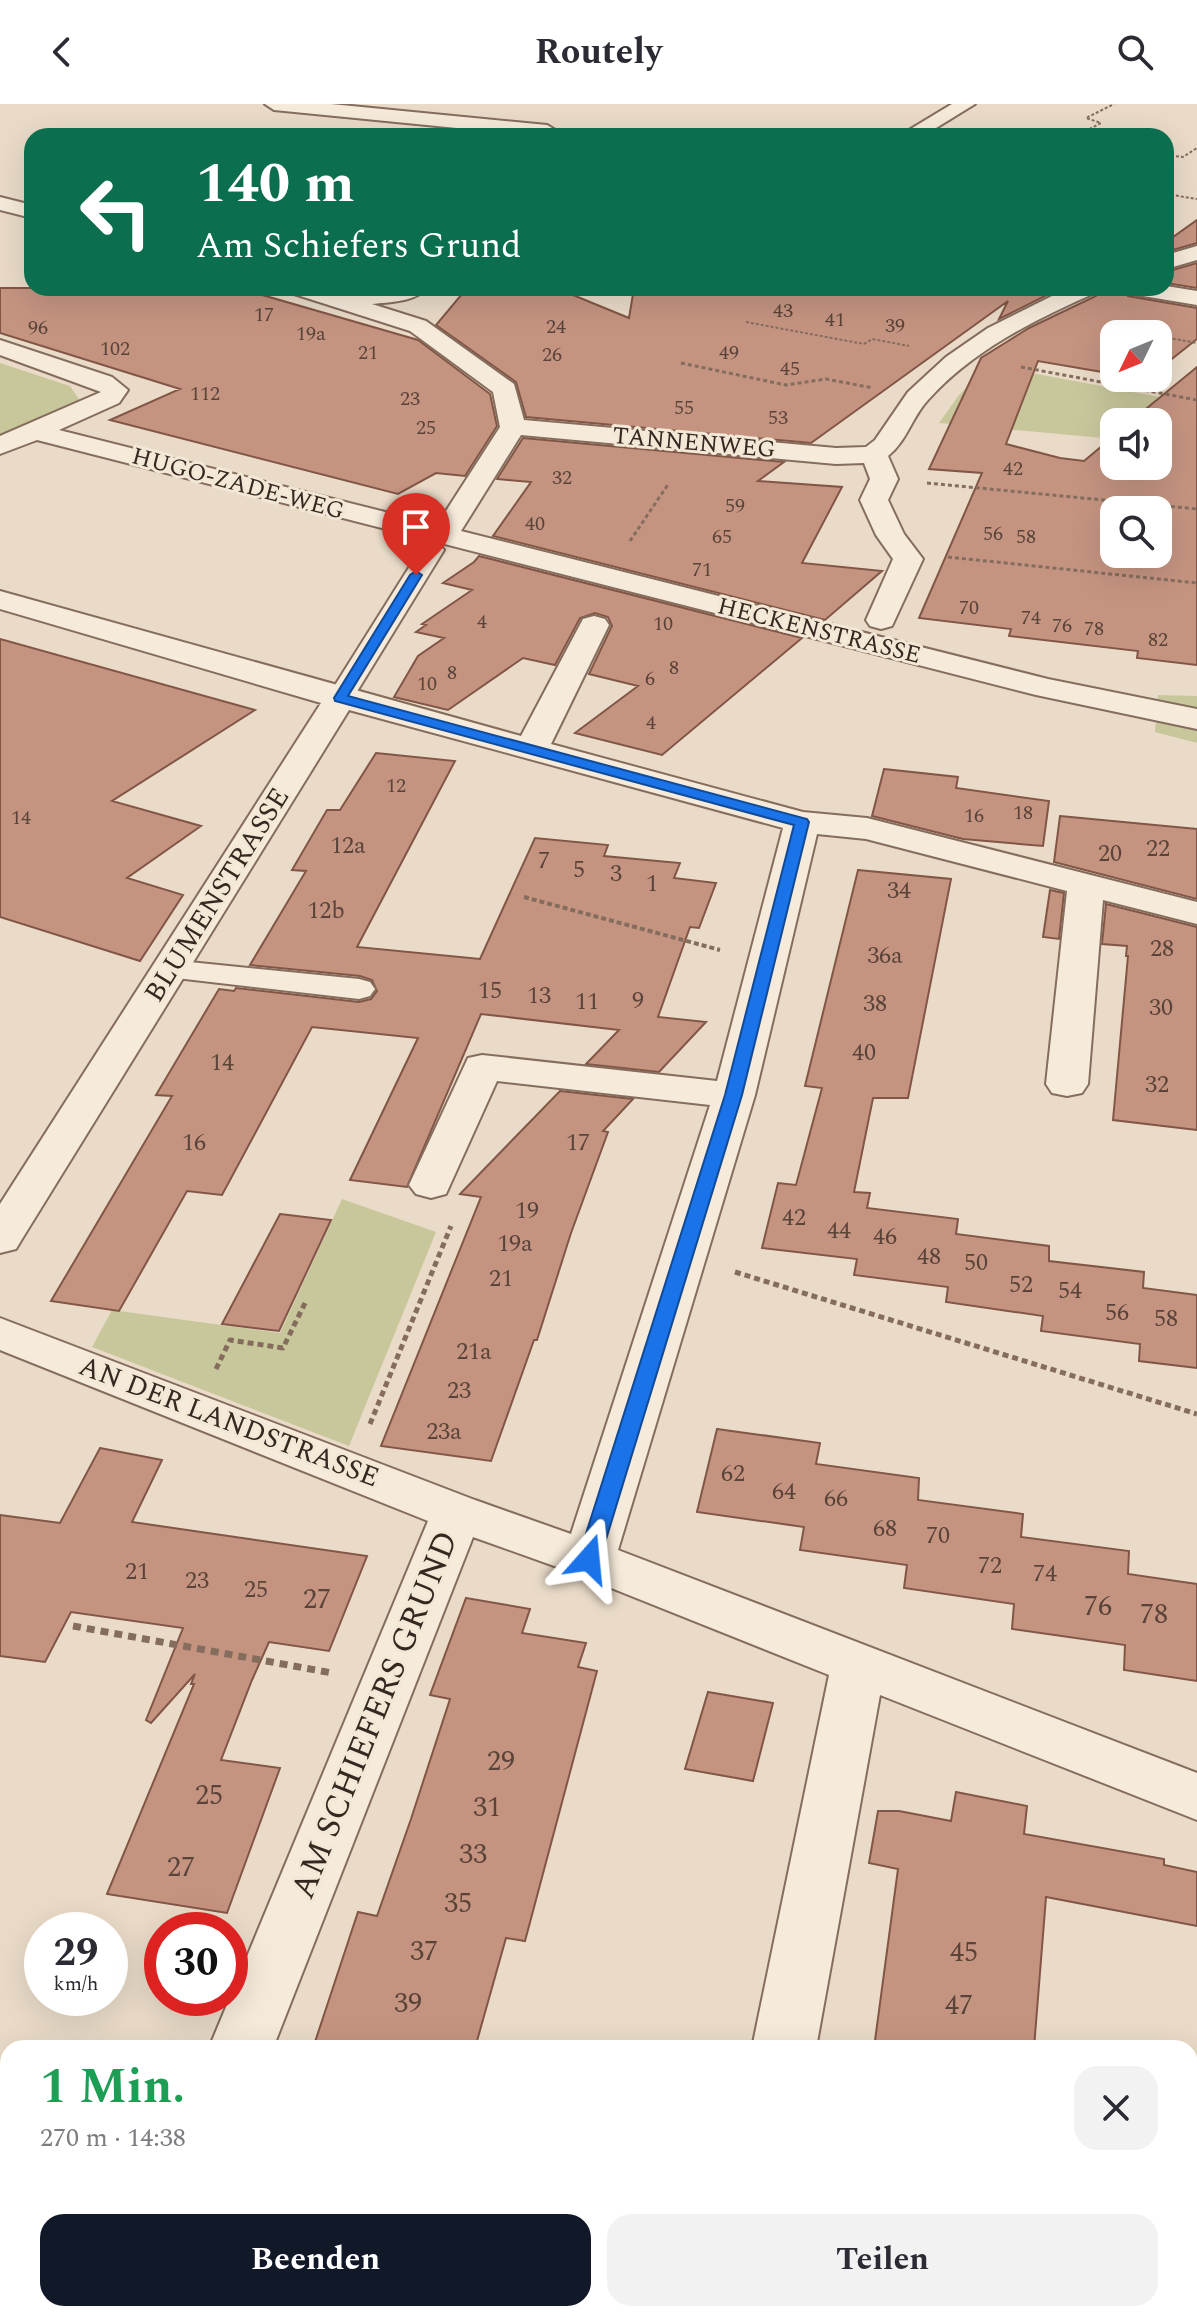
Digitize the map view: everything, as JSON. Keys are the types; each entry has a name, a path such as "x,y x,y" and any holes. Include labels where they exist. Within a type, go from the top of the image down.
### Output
{"street":[{"path":"274,104 498,128"},
{"path":"923,128 966,104"},
{"path":"550,128 563,113"},
{"path":"0,203 24,210"},
{"path":"1174,260 1197,253"},
{"path":"1174,294 1197,298"},
{"path":"328,296 380,296"},
{"path":"328,296 418,326 505,389 513,427 437,544"},
{"path":"417,296 418,326"},
{"path":"881,620 908,559 890,535 874,500 879,466 903,416 918,397 996,331 1068,296"},
{"path":"0,347 103,382 115,390 110,398 0,446"},
{"name":"TANNENWEG","path":"513,427 836,456 879,466"},
{"name":"HUGO-ZADE-WEG","path":"34,431 437,544"},
{"name":"HECKENSTRASSE","path":"437,544 1047,688 1197,719"},
{"path":"0,600 340,698 802,822 867,829 1197,913"},
{"path":"532,748 594,625"},
{"name":"BLUMENSTRASSE","path":"0,1239 340,698"},
{"path":"589,1559 734,1095 802,822"},
{"path":"1067,1084 1086,886"},
{"path":"431,1185 482,1067 734,1095"},
{"name":"AN DER LANDSTRASSE","path":"0,1333 457,1513"},
{"name":"AM SCHIEFERS GRUND","path":"244,2040 457,1513 589,1559 1197,1797"},
{"path":"786,2040 858,1665"}],"lane":[{"name":"BLUMENSTRASSE","path":"340,698 437,544"},
{"path":"170,969 359,989"}],"path":[{"path":"1091,128 1101,123 1086,118 1114,104"},
{"path":"1174,156 1183,157 1197,148"},
{"path":"1174,195 1197,199"},
{"path":"1172,339 1197,343"},
{"path":"681,363 786,385 826,379 918,397"},
{"path":"627,546 694,443"},
{"path":"879,466 1197,509"},
{"path":"903,553 1197,583"},
{"path":"524,897 768,964"},
{"path":"351,1469 460,1204 431,1185"},
{"path":"685,1257 1197,1414"},
{"path":"195,1409 230,1340 283,1348 305,1303"},
{"path":"73,1626 388,1683"}],"green space":[{"path":"0,363 70,386 81,402 0,436"},
{"path":"989,365 1100,386 1100,392 1133,392 1197,404 1172,416 1172,408 1100,408 1100,438 939,423 959,395"},
{"path":"1158,695 1197,696 1197,743 1155,732"},
{"path":"342,1199 436,1232 349,1446 92,1347 112,1310 280,1333"}],"building":[{"path":"1197,220 1197,243 1174,250 1174,236"},
{"path":"1197,263 1197,288 1174,284 1174,270"},
{"path":"0,288 24,288 24,296 266,296 418,340 490,394 497,426 465,476 436,473 398,494 110,420 180,389 0,333"},
{"path":"460,296 575,296 629,318 633,296 1045,296 999,319 1008,301 811,443 526,417 516,382 436,325"},
{"path":"1096,296 1128,296 1197,308 1197,339 1172,359 1172,320 1100,320 1100,372 1038,361 1006,444 1084,461 1100,448 1100,480 1172,480 1172,408 1147,408 1167,392 1172,392 1172,388 1197,367 1197,665 1137,658 1138,651 1009,636 1011,629 919,618 982,473 929,469 981,358 1029,328"},
{"path":"523,438 784,462 758,481 842,487 802,563 882,571 825,620 493,536 531,482 497,479"},
{"path":"479,556 802,638 662,755 575,733 638,686 589,674 612,626 608,617 595,613 580,618 555,665 523,658 448,710 394,697 418,656 444,638 416,632 426,625 422,624 472,590 443,583"},
{"path":"0,639 255,710 112,801 201,826 127,878 183,895 140,961 0,917"},
{"path":"376,753 455,761 357,947 480,959 535,838 608,845 604,856 680,863 674,878 716,883 699,928 690,927 658,1017 706,1022 659,1072 586,1064 619,1030 481,1014 407,1187 350,1180 418,1038 312,1027 222,1195 187,1191 119,1311 51,1301 172,1096 156,1095 219,989 234,991 236,988 359,1002 371,999 377,991 372,980 360,976 250,965 306,871 292,870 327,810 340,810"},
{"path":"884,769 958,777 956,788 1049,801 1043,846 963,839 872,816"},
{"path":"1060,816 1197,829 1197,899 1054,862"},
{"path":"858,870 951,879 908,1098 873,1098 854,1192 870,1193 867,1208 958,1219 956,1234 1049,1246 1049,1261 1144,1272 1143,1288 1197,1295 1197,1368 1139,1361 1140,1344 1041,1331 1043,1316 946,1302 948,1287 854,1275 857,1259 762,1248 778,1183 796,1185 822,1088 805,1086"},
{"path":"1050,890 1064,893 1059,939 1043,937"},
{"path":"1106,904 1197,927 1197,1130 1113,1120 1128,956 1127,946 1102,944"},
{"path":"560,1091 633,1099 603,1131 608,1132 537,1340 534,1340 491,1461 381,1446 481,1197 460,1194"},
{"path":"280,1214 331,1220 279,1331 222,1324"},
{"path":"717,1429 820,1443 816,1464 919,1478 918,1500 1023,1514 1021,1537 1129,1551 1128,1574 1197,1584 1197,1681 1124,1670 1125,1645 1012,1629 1014,1604 904,1588 907,1565 800,1550 804,1527 697,1512"},
{"path":"100,1448 162,1460 132,1522 367,1556 329,1651 269,1642 252,1680 221,1760 280,1768 227,1912 107,1894 194,1684 191,1684 195,1674 151,1723 146,1720 183,1628 71,1612 45,1662 0,1656 0,1515 60,1523"},
{"path":"466,1598 530,1609 522,1633 586,1643 578,1667 597,1671 525,1941 506,1938 477,2040 316,2040 358,1912 377,1916 411,1819 450,1699 430,1695"},
{"path":"708,1692 773,1703 753,1781 685,1769"},
{"path":"956,1792 1027,1806 1024,1834 1164,1859 1164,1865 1197,1872 1197,1926 1046,1897 1035,2040 875,2040 898,1869 869,1863 878,1811 899,1811 951,1821"}],"route":[{"path":"416,575 340,698 802,822 734,1095 589,1559"}]}
